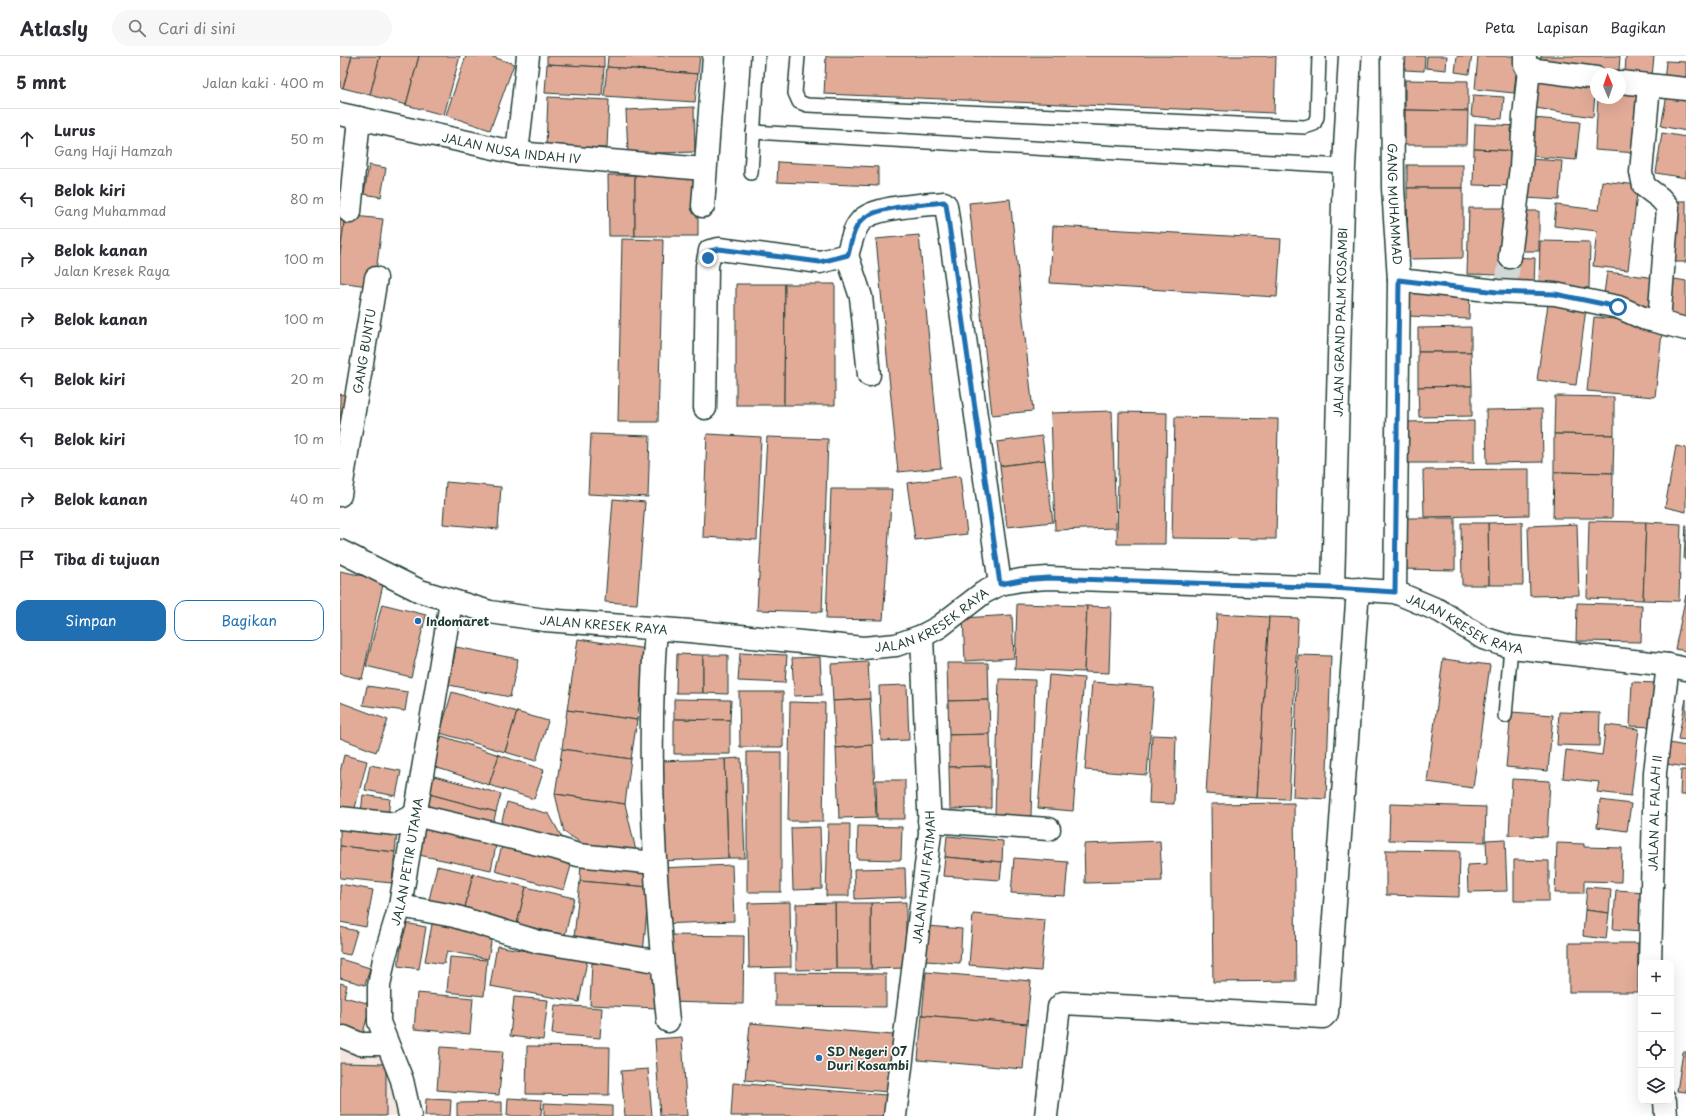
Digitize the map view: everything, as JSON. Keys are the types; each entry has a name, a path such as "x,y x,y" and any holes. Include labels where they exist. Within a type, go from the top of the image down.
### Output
{"street":[{"path":"517,153 528,56"},
{"path":"703,206 695,168 714,56"},
{"name":"JALAN GRAND PALM KOSAMBI","path":"1333,588 1344,166 1350,56"},
{"name":"GANG MUHAMMAD","path":"1392,56 1393,188 1399,280 1395,592"},
{"path":"1510,257 1521,174 1527,62 1590,77"},
{"path":"1626,83 1686,89"},
{"path":"1649,86 1641,172 1644,186 1660,198 1668,207 1659,322"},
{"path":"350,116 350,212"},
{"name":"JALAN NUSA INDAH IV","path":"350,116 517,153 695,168"},
{"path":"869,375 861,297 848,255 858,225 869,215 882,210 944,202 946,205 1000,584"},
{"path":"705,408 707,266 710,251 719,249 820,262 848,255"},
{"name":"GANG BUNTU","path":"340,495 376,278"},
{"path":"1399,280 1555,294 1618,307 1643,318 1686,329"},
{"name":"JALAN KRESEK RAYA","path":"340,551 420,591 451,602 490,612 545,620 656,628 863,648 896,645 922,636 939,627 983,593 1000,584 1021,580 1048,578 1333,588 1395,592 1440,611 1483,638 1511,646 1677,667"},
{"path":"1046,1116 1059,1007 1063,1002 1323,1017 1327,1013 1358,590"},
{"name":"JALAN PETIR UTAMA","path":"410,1116 402,1080 379,1022 378,986 384,958 400,906 451,602"},
{"path":"656,628 653,670 655,863 668,1021"},
{"name":"JALAN HAJI FATIMAH","path":"895,1116 930,833 922,636"},
{"name":"JALAN AL FALAH II","path":"1650,960 1655,772 1677,667"},
{"path":"340,818 396,824 415,815 559,849 578,856 655,863"},
{"path":"929,821 1048,829"},
{"path":"400,906 454,916 539,942 662,962"},
{"path":"344,1037 360,1044 387,1044"},
{"path":"1665,1104 1666,1116"}],"lane":[{"path":"750,173 758,56"},
{"path":"798,56 795,93 799,102 807,105 1305,127 1314,124 1317,117 1319,56"},
{"path":"753,132 1344,166"},
{"path":"1505,716 1511,646"}],"shaded area":[{"path":"340,1039 392,1056 402,1116 340,1116"}],"building":[{"path":"340,56 352,56 343,88 340,87"},
{"path":"352,56 380,56 370,95 343,88"},
{"path":"380,56 419,56 406,105 370,95"},
{"path":"419,56 460,56 444,115 406,105"},
{"path":"466,56 490,56 514,64 490,130 446,115"},
{"path":"547,56 604,56 604,67 547,64"},
{"path":"608,56 700,56 698,74 607,67"},
{"path":"826,56 1276,56 1274,113 824,94"},
{"path":"1406,56 1425,56 1424,71 1405,70"},
{"path":"1427,56 1447,56 1446,70 1426,68"},
{"path":"1457,56 1472,56 1469,74 1455,72"},
{"path":"1478,56 1518,56 1514,93 1475,89"},
{"path":"1541,56 1620,56 1619,68 1590,69 1540,66"},
{"path":"1626,56 1654,56 1652,77 1626,75"},
{"path":"1666,61 1686,62 1686,82 1664,81"},
{"path":"547,64 604,67 602,96 545,93"},
{"path":"607,67 698,74 695,102 604,96"},
{"path":"1534,75 1590,83 1590,104 1594,104 1593,117 1529,107"},
{"path":"1405,80 1468,81 1468,111 1405,110"},
{"path":"1626,91 1641,92 1637,153 1595,150 1598,104 1626,104"},
{"path":"1473,95 1504,97 1502,119 1471,116"},
{"path":"1667,95 1686,98 1686,131 1661,126"},
{"path":"548,97 609,100 607,148 546,146"},
{"path":"694,107 695,152 628,154 626,110"},
{"path":"1405,110 1468,111 1467,145 1405,145"},
{"path":"1533,118 1580,122 1576,160 1529,156"},
{"path":"1475,124 1518,126 1517,151 1474,149"},
{"path":"1662,133 1686,137 1686,178 1656,173"},
{"path":"1474,149 1517,151 1516,186 1473,185"},
{"path":"1528,159 1562,161 1559,200 1526,198"},
{"path":"778,162 878,167 878,186 777,182"},
{"path":"369,165 386,168 381,197 364,194"},
{"path":"1407,165 1463,165 1463,188 1407,188"},
{"path":"608,175 635,175 635,236 609,236"},
{"path":"635,175 698,175 698,236 635,236"},
{"path":"1602,181 1638,185 1628,270 1593,266 1597,231 1554,226 1556,205 1599,210"},
{"path":"1407,188 1463,188 1463,258 1408,259"},
{"path":"1010,199 1033,411 992,415 969,203"},
{"path":"1675,201 1686,201 1686,262 1674,262"},
{"path":"1469,208 1507,208 1506,257 1535,258 1534,286 1501,286 1501,275 1467,274"},
{"path":"1518,211 1539,211 1539,251 1518,251"},
{"path":"340,214 345,215 340,255"},
{"path":"345,215 383,219 374,287 340,282 340,255"},
{"path":"1053,226 1281,239 1277,297 1050,283"},
{"path":"919,235 941,468 898,472 876,239"},
{"path":"622,239 663,240 658,422 618,422"},
{"path":"1540,241 1590,242 1589,288 1539,287"},
{"path":"1607,272 1656,278 1652,307 1603,301"},
{"path":"1669,278 1686,281 1686,318 1664,315"},
{"path":"736,284 785,284 784,405 736,405"},
{"path":"785,284 835,284 835,405 784,405"},
{"path":"1410,290 1470,293 1469,319 1409,316"},
{"path":"1548,304 1586,309 1576,385 1537,380"},
{"path":"1594,317 1663,324 1655,397 1587,391"},
{"path":"1471,327 1471,352 1418,352 1418,328"},
{"path":"1418,352 1471,352 1472,386 1418,387"},
{"path":"1472,386 1472,416 1419,417 1418,387"},
{"path":"340,394 349,396 340,455"},
{"path":"1555,396 1614,397 1614,435 1554,434"},
{"path":"1542,409 1543,462 1487,463 1486,410"},
{"path":"1112,411 1116,528 1055,530 1051,413"},
{"path":"1119,412 1167,413 1165,544 1117,544"},
{"path":"1175,417 1278,419 1276,539 1172,538"},
{"path":"1474,421 1474,463 1404,463 1404,422"},
{"path":"591,434 650,436 648,497 588,494"},
{"path":"707,434 761,437 757,540 703,537"},
{"path":"1554,434 1614,435 1613,473 1554,472"},
{"path":"1042,436 1045,460 1000,466 997,442"},
{"path":"767,437 828,439 822,612 757,610"},
{"path":"1676,446 1686,448 1686,512 1665,507"},
{"path":"1045,460 1053,522 1007,527 1000,466"},
{"path":"1529,469 1529,515 1424,517 1423,470"},
{"path":"1554,472 1613,473 1612,518 1553,518"},
{"path":"960,476 967,534 915,540 907,483"},
{"path":"446,482 501,487 498,529 443,524"},
{"path":"831,489 892,489 883,620 826,619"},
{"path":"613,499 645,502 637,604 605,602"},
{"path":"1401,518 1455,518 1455,570 1400,569"},
{"path":"1589,521 1646,522 1643,600 1587,598"},
{"path":"1522,522 1523,585 1489,585 1488,523"},
{"path":"1646,522 1681,524 1679,601 1643,600"},
{"path":"1461,523 1488,523 1489,585 1462,585"},
{"path":"1577,524 1579,595 1530,596 1528,526"},
{"path":"1686,525 1686,560 1684,559"},
{"path":"340,571 384,580 362,679 340,674"},
{"path":"1686,595 1686,651 1675,649"},
{"path":"1577,603 1642,605 1641,642 1576,641"},
{"path":"382,604 426,615 411,677 366,666"},
{"path":"1017,604 1087,606 1084,672 1015,669"},
{"path":"1087,606 1111,607 1109,673 1084,672"},
{"path":"1217,614 1269,617 1257,798 1206,794"},
{"path":"1012,615 1014,658 965,661 963,618"},
{"path":"1269,617 1298,618 1289,799 1257,798"},
{"path":"578,639 647,649 637,720 567,710"},
{"path":"456,647 518,659 510,697 449,685"},
{"path":"740,653 787,655 785,683 738,681"},
{"path":"677,654 703,655 703,693 676,693"},
{"path":"703,655 728,655 728,694 703,693"},
{"path":"1298,655 1331,656 1326,799 1293,797"},
{"path":"820,657 822,695 794,696 792,658"},
{"path":"1443,659 1490,665 1473,788 1427,782"},
{"path":"868,662 870,699 833,701 831,664"},
{"path":"947,663 988,663 989,700 948,701"},
{"path":"1049,675 1084,678 1073,811 1038,808"},
{"path":"999,679 1035,680 1031,816 995,815"},
{"path":"1092,682 1154,687 1147,775 1085,770"},
{"path":"1632,682 1656,683 1654,727 1630,726"},
{"path":"907,685 909,740 881,741 879,686"},
{"path":"367,686 408,692 405,711 363,705"},
{"path":"452,692 517,712 505,752 440,733"},
{"path":"739,692 783,692 783,747 740,747"},
{"path":"674,699 731,700 730,720 674,719"},
{"path":"870,699 873,745 836,748 833,701"},
{"path":"1686,699 1686,740 1678,739"},
{"path":"989,700 990,734 949,735 948,701"},
{"path":"340,702 388,720 376,752 340,738"},
{"path":"790,702 825,703 823,821 788,821"},
{"path":"567,710 637,720 631,759 562,749"},
{"path":"517,712 548,721 536,761 505,752"},
{"path":"1511,712 1553,715 1548,771 1506,767"},
{"path":"1559,712 1600,713 1599,746 1557,745"},
{"path":"674,719 730,720 730,754 674,754"},
{"path":"1606,725 1639,729 1631,796 1597,792 1599,782 1563,778 1566,750 1602,755"},
{"path":"990,734 991,766 949,767 949,735"},
{"path":"1152,735 1176,736 1174,804 1149,803"},
{"path":"442,736 499,755 489,785 432,766"},
{"path":"1669,743 1686,746 1686,767 1666,764"},
{"path":"873,745 876,817 839,818 836,748"},
{"path":"562,749 631,759 625,804 555,794"},
{"path":"747,752 781,752 781,892 747,892"},
{"path":"344,755 367,761 353,816 340,813 340,772"},
{"path":"499,755 544,770 534,799 489,785"},
{"path":"741,758 745,858 728,858 725,759"},
{"path":"725,759 728,858 661,861 657,761"},
{"path":"370,765 401,771 396,796 365,790"},
{"path":"991,766 991,808 950,809 949,767"},
{"path":"1681,770 1686,770 1686,795 1680,795"},
{"path":"434,776 501,794 496,812 429,794"},
{"path":"1512,779 1550,781 1547,837 1509,835"},
{"path":"876,780 905,780 905,819 877,819"},
{"path":"429,794 496,812 492,829 424,811"},
{"path":"555,794 625,804 637,855 596,852 564,832"},
{"path":"363,795 390,799 388,817 361,813"},
{"path":"1600,800 1631,804 1627,831 1597,827"},
{"path":"507,802 549,814 565,843 501,824"},
{"path":"1294,803 1296,981 1213,982 1211,804"},
{"path":"1390,804 1486,807 1485,842 1389,840"},
{"path":"421,820 498,836 491,870 414,854"},
{"path":"828,824 850,824 849,896 826,896"},
{"path":"858,826 902,827 901,860 857,859"},
{"path":"340,827 397,833 395,852 340,846"},
{"path":"820,827 822,889 793,890 791,828"},
{"path":"947,836 1003,841 1002,862 945,857"},
{"path":"504,839 573,859 564,890 495,871"},
{"path":"1505,839 1507,891 1468,892 1467,865 1487,864 1486,840"},
{"path":"1160,841 1162,881 1085,883 1084,844"},
{"path":"1557,843 1584,844 1584,847 1622,848 1621,882 1584,881 1584,893 1555,893"},
{"path":"340,846 395,852 392,883 340,878"},
{"path":"1386,850 1460,851 1459,897 1386,895"},
{"path":"945,857 1002,862 1000,880 943,876"},
{"path":"1014,858 1068,862 1065,896 1011,893"},
{"path":"581,860 651,867 649,887 580,881"},
{"path":"1514,860 1549,861 1549,901 1514,901"},
{"path":"732,865 734,921 661,924 659,868"},
{"path":"437,866 473,874 464,912 428,904"},
{"path":"905,868 906,897 855,899 854,869"},
{"path":"473,874 526,887 517,924 464,912"},
{"path":"580,881 649,887 643,954 573,947"},
{"path":"340,884 373,890 366,927 340,922"},
{"path":"526,887 574,898 565,935 517,924"},
{"path":"1587,887 1611,889 1609,913 1585,910"},
{"path":"1616,890 1646,892 1643,931 1613,929"},
{"path":"790,902 791,967 749,968 748,903"},
{"path":"906,902 906,968 871,969 871,903"},
{"path":"835,903 871,903 871,969 836,969"},
{"path":"835,903 836,969 796,970 796,904"},
{"path":"1585,910 1609,913 1606,939 1583,936"},
{"path":"434,914 493,932 488,959 447,951 444,964 425,961"},
{"path":"973,914 1045,920 1041,971 969,965"},
{"path":"405,923 426,927 419,969 398,966"},
{"path":"928,926 962,929 960,963 925,961"},
{"path":"340,927 357,931 350,955 340,953"},
{"path":"669,935 744,936 743,1004 668,1002"},
{"path":"1569,943 1638,943 1638,992 1569,992"},
{"path":"497,946 587,961 579,1002 490,986"},
{"path":"450,957 487,960 484,996 447,992"},
{"path":"340,959 370,968 365,985 340,978"},
{"path":"592,963 659,966 657,1008 590,1005"},
{"path":"926,972 1031,981 1027,1024 922,1015"},
{"path":"775,973 886,974 886,1007 775,1006"},
{"path":"340,983 347,985 344,997 371,1004 361,1040 340,1034"},
{"path":"417,993 473,998 470,1034 414,1029"},
{"path":"514,997 548,1000 543,1040 510,1036"},
{"path":"555,1005 602,1008 600,1038 552,1034"},
{"path":"922,1015 1027,1024 1023,1069 918,1060"},
{"name":"SD Negeri 07 Duri Kosambi","path":"750,1023 893,1035 889,1092 745,1080"},
{"path":"682,1037 687,1116 660,1116 655,1039"},
{"path":"527,1046 610,1047 609,1095 526,1094"},
{"path":"440,1047 503,1051 499,1095 437,1090"},
{"path":"1683,1052 1686,1052 1686,1092 1677,1091"},
{"path":"340,1063 386,1064 386,1116 340,1116"},
{"path":"648,1069 652,1116 625,1116 621,1071"},
{"path":"733,1083 886,1095 885,1116 731,1116"},
{"path":"508,1098 542,1100 541,1116 507,1116"},
{"path":"426,1099 451,1100 450,1116 425,1116"},
{"path":"502,1102 502,1116 457,1116 457,1103"},
{"path":"544,1103 612,1106 612,1116 544,1116"}],"tunnel":[{"path":"1506,286 1510,257"}],"place":[{"name":"Indomaret","path":"418,621"},
{"name":"SD Negeri 07 Duri Kosambi","path":"819,1058"}],"route":[{"path":"708,258 710,251 719,249 820,262 848,255 858,225 862,219 869,215 882,210 944,202 946,204 1000,584 1021,580 1048,578 1333,588 1395,592 1399,280 1497,292 1555,294 1618,307"}]}
